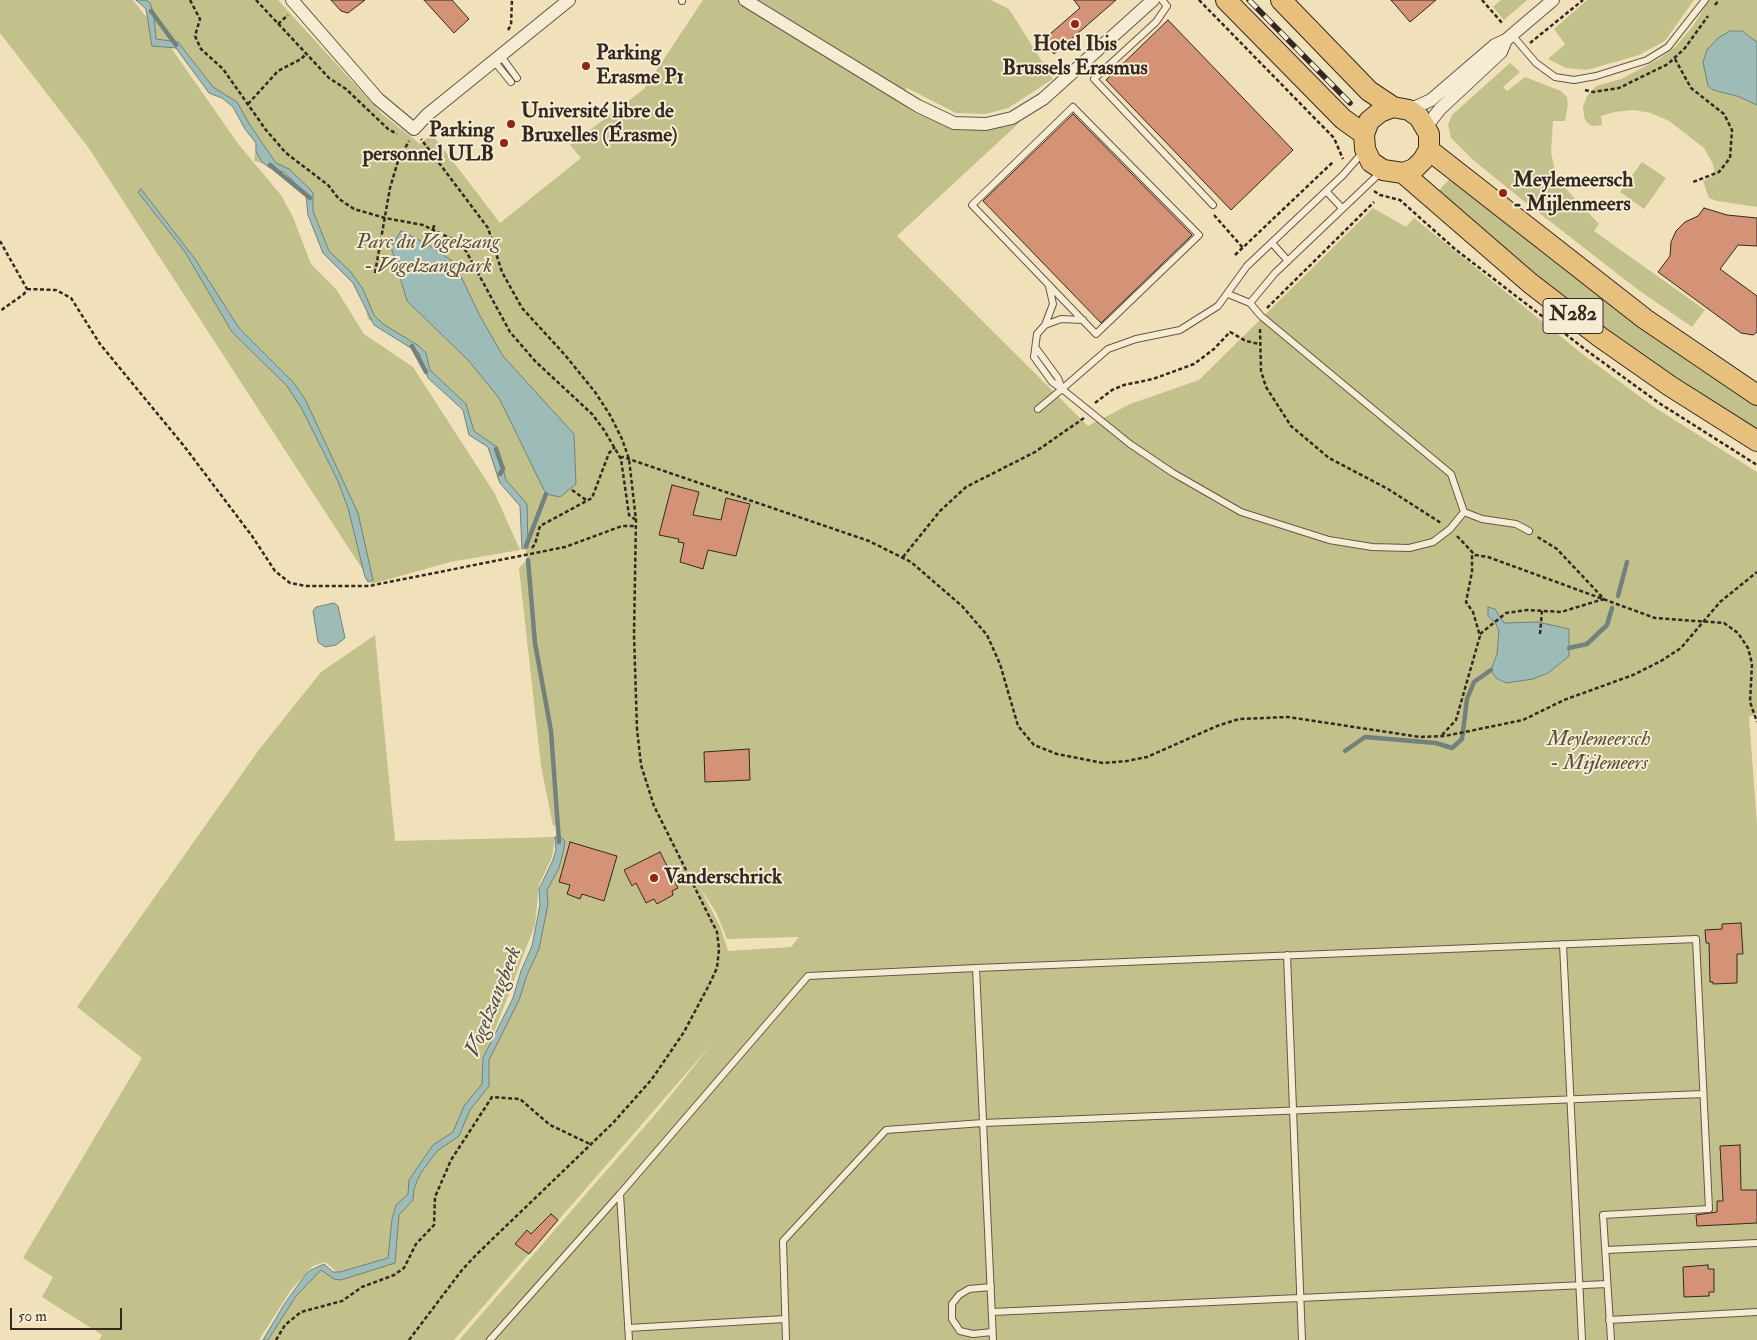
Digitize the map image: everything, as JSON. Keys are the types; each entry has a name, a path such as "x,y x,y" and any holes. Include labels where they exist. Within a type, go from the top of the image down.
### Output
{"main road":[{"path":"1226,0 1364,142 1372,162 1383,170 1403,173 1414,169 1429,150 1429,134 1419,117 1369,91 1281,0"},
{"path":"1364,142 1370,121 1380,112 1401,108"},
{"name":"N282","path":"1429,150 1645,319 1757,395"},
{"name":"N282","path":"1403,173 1530,283 1600,337 1670,386 1757,441"}],"street":[{"path":"292,0 378,99 414,130 428,115 569,0"},
{"path":"745,0 918,106 954,123 986,124 1012,118 1043,99 1154,0"},
{"path":"1401,108 1431,100 1553,0"},
{"path":"1426,127 1440,109 1501,52 1509,38"}],"lane":[{"path":"1162,0 1168,6 1156,22 1094,79 1213,205"},
{"path":"1509,38 1545,71 1555,77 1574,80 1596,76 1647,60 1669,45 1704,0"},
{"path":"497,59 517,78"},
{"path":"497,59 511,82"},
{"path":"1073,106 1199,235 1096,334 1049,284 972,205 1073,106"},
{"path":"1038,410 1108,349 1136,339 1180,330 1218,306 1247,266 1326,191 1364,142"},
{"path":"1250,303 1288,261 1383,170"},
{"path":"1326,191 1342,208"},
{"path":"1272,243 1288,261"},
{"path":"1049,284 1053,304 1045,325 1037,334 1034,357 1052,382 1089,412 1173,473 1241,512 1328,540 1372,547 1408,548 1433,542 1450,529 1464,512"},
{"path":"1228,294 1250,303 1261,316 1450,474 1464,512 1482,519 1516,524 1529,531"},
{"path":"1045,325 1061,319 1083,320"},
{"path":"490,1340 620,1194 808,976 1696,939 1709,1209 1603,1215 1611,1340"},
{"path":"1563,944 1582,1340"},
{"path":"1287,956 1302,1340"},
{"path":"976,968 992,1340"},
{"path":"786,1340 783,1241 886,1130 983,1123 1704,1094"},
{"path":"620,1194 629,1340"},
{"path":"1606,1250 1757,1243"},
{"path":"992,1312 1607,1284"},
{"path":"990,1287 969,1289 959,1295 952,1304 952,1319 960,1331 973,1334 992,1332"},
{"path":"1609,1320 1757,1312"},
{"path":"628,1328 786,1319"}],"path":[{"path":"190,0 200,19 195,36 201,49 223,69 266,130 286,153 328,185 339,199 354,209 433,229 458,242 466,251 510,332 535,361 592,414 615,447 620,458 629,515 636,520"},
{"path":"256,0 306,54 388,129 410,141 423,141 488,228 502,272 522,308 565,355 610,415 629,460 636,520 634,635 637,729 642,765 660,820 716,932 719,959 709,985 684,1032 660,1068 639,1094 590,1144 471,1260 409,1340"},
{"path":"507,32 511,25 512,0"},
{"path":"1482,0 1509,38"},
{"path":"1713,8 1719,0"},
{"path":"1583,89 1593,92 1619,88 1654,71 1675,58 1698,33 1708,15"},
{"path":"1669,45 1691,88 1724,114 1732,130 1733,146 1730,158 1719,172 1693,182"},
{"path":"248,104 278,71 301,59 306,54"},
{"path":"375,273 398,161 410,141"},
{"path":"1235,255 1333,162"},
{"path":"1213,205 1210,210 1243,248"},
{"path":"433,229 435,223"},
{"path":"0,241 27,289"},
{"path":"0,311 24,294 27,289"},
{"path":"27,289 56,290 71,298 100,344 184,446 252,536 275,571 290,583 306,586 369,586 565,547 622,526 636,526"},
{"path":"903,557 940,511 966,487 1035,452 1089,412 1112,390 1153,379 1194,364 1214,349 1230,332 1246,341 1259,344"},
{"path":"532,548 540,526 592,498 609,452 615,447"},
{"path":"620,458 869,541 903,557 947,592 987,635 1000,664 1018,726 1034,745 1046,751 1104,762 1127,761 1147,756 1239,719 1288,717 1345,724 1420,737 1461,733 1523,720 1564,700 1650,668 1681,648 1720,602 1757,572"},
{"path":"572,490 586,500"},
{"path":"1480,634 1506,613 1527,610 1570,610 1604,599 1557,549 1529,531"},
{"path":"1441,736 1456,720 1480,634 1473,612 1466,602 1472,572 1472,552"},
{"path":"1540,634 1542,611"},
{"path":"276,1340 285,1325 300,1312 342,1301 362,1287 394,1275 404,1268 416,1244 434,1225 435,1197 452,1160 492,1097 520,1099 550,1125 590,1144"}],"green space":[{"path":"0,0 133,0 151,23 151,10 141,0 278,0 382,114 420,144 432,134 500,223 581,158 570,145 644,89 703,0 991,0 1009,9 1053,79 1008,108 985,114 956,113 907,88 895,99 913,112 952,128 986,130 1020,122 897,236 1088,426 1130,404 1199,380 1373,208 1406,227 1414,218 1585,356 1654,407 1757,472 1757,714 1749,717 1757,824 1757,1340 459,1340 659,1110 711,1045 454,1340 266,1340 290,1300 320,1268 338,1276 353,1270 338,1273 325,1262 313,1266 291,1290 259,1340 99,1340 102,1335 42,1297 53,1277 23,1258 142,1058 77,1007 258,751 321,672 375,635 395,841 555,837 552,857 539,885 535,925 490,1043 494,1047 536,945 542,891 561,847 557,825 553,826 541,766 519,568 527,560 520,506 517,499 498,480 488,446 468,433 463,409 427,376 423,355 368,319 361,291 348,273 328,258 309,216 310,198 282,169 254,161 257,138 234,103 208,89 176,45 169,45 239,145 281,195 293,217 311,264 336,289 364,334 413,367 495,494 520,550 450,562 372,584 88,147 0,33","holes":["699,886 717,914 727,939 799,937 791,947 728,951 720,926"]},
{"path":"1501,0 1527,0 1504,20 1493,7"},
{"path":"1587,0 1694,0 1665,41 1639,55 1587,70 1566,68 1548,59 1565,44 1554,29"},
{"path":"1709,0 1757,0 1757,42 1708,86 1713,90 1737,96 1757,105 1757,207 1709,198 1703,181 1715,175 1713,164 1704,148 1669,121 1651,113 1633,110 1601,116 1602,125 1592,126 1586,122 1584,116 1583,107 1587,96 1596,86 1621,79 1659,59 1675,47 1693,26"},
{"path":"1510,63 1520,72 1503,87 1507,91 1525,77 1561,91 1567,97 1568,104 1565,121 1553,121 1551,152 1555,171 1567,190 1599,224 1594,231 1705,310 1692,327 1637,289 1525,202 1473,160 1451,138 1448,125 1452,115"},
{"path":"1642,162 1666,178 1644,209 1620,192"},
{"path":"1453,175 1757,402 1757,433 1700,396 1588,317 1435,195"}],"water":[{"path":"136,0 146,0 150,3 154,15 156,39 178,42 213,87 237,102 276,163 289,169 310,189 313,193 313,211 329,251 350,271 363,289 374,315 383,324 419,346 426,353 430,370 466,404 474,431 497,447 506,480 527,504 528,548 522,549 520,506 500,483 488,447 469,435 463,410 428,378 419,353 374,325 353,283 323,253 308,215 306,194 284,172 270,168 262,162 256,152 256,143 245,129 233,107 222,98 209,93 176,48 152,46 146,9"},
{"path":"1730,31 1742,31 1757,42 1757,105 1737,96 1713,90 1708,86 1703,62 1707,50 1718,38"},
{"path":"141,189 195,259 239,328 293,382 305,399 358,513 373,580 368,582 365,577 348,508 338,481 302,409 287,386 232,332 185,252 138,192"},
{"path":"401,231 427,244 454,262 480,316 503,356 574,434 576,484 560,497 546,494 499,398 468,360 407,301 391,247"},
{"path":"334,603 338,606 345,638 336,645 325,647 318,642 313,611 316,607"},
{"path":"1488,607 1495,609 1504,623 1538,622 1569,629 1569,656 1548,673 1533,679 1506,683 1496,678 1491,670 1497,654 1499,631 1495,622 1488,616"},
{"path":"555,837 561,837 565,841 559,868 547,890 548,904 539,949 527,975 519,1000 489,1060 489,1086 470,1110 459,1136 437,1151 420,1174 414,1189 413,1200 399,1215 395,1263 341,1280 334,1279 321,1270 296,1296 268,1340 263,1340 285,1303 311,1270 324,1264 333,1272 340,1272 388,1258 392,1219 396,1205 408,1194 409,1180 433,1145 453,1132 464,1106 482,1084 483,1058 513,998 521,971 532,946 540,905 539,889 553,860 556,850"}],"building":[{"path":"331,0 365,0 348,13 341,11"},
{"path":"424,0 452,0 469,19 454,33"},
{"name":"Hotel Ibis Brussels Erasmus","path":"1074,0 1116,0 1054,54 1043,40 1080,8"},
{"path":"1391,0 1436,0 1410,22"},
{"path":"1168,20 1293,150 1231,210 1106,80"},
{"path":"1073,114 1192,235 1101,323 983,201"},
{"path":"1704,208 1727,215 1757,218 1757,246 1738,245 1720,269 1757,296 1757,332 1753,335 1741,333 1658,272 1670,256 1671,242 1676,231 1685,222 1698,216"},
{"path":"672,485 699,492 693,515 721,520 726,498 750,504 736,556 708,550 703,569 680,562 684,543 678,542 679,539 659,535"},
{"path":"749,749 750,780 705,782 704,752"},
{"path":"570,842 617,856 604,901 582,894 580,899 567,894 570,885 559,882"},
{"path":"660,852 678,888 672,891 673,895 657,904 654,899 646,903 636,883 632,886 624,870"},
{"path":"1741,923 1743,954 1737,954 1737,983 1713,984 1713,982 1710,982 1709,943 1706,943 1705,930 1722,929 1722,924"},
{"path":"1740,1145 1741,1190 1757,1190 1757,1223 1697,1226 1696,1215 1717,1212 1717,1201 1723,1201 1720,1146"},
{"path":"551,1214 558,1220 529,1254 515,1244 527,1230 531,1234"},
{"path":"1708,1265 1708,1269 1714,1269 1714,1292 1709,1292 1709,1296 1684,1297 1683,1267"}],"waterway":[{"name":"Vogelzangbeek","path":"151,11 176,45"},
{"name":"Vogelzangbeek","path":"270,165 310,198"},
{"name":"Vogelzangbeek","path":"412,346 426,372"},
{"name":"Vogelzangbeek","path":"496,449 503,469 500,474"},
{"path":"526,546 546,494"},
{"name":"Vogelzangbeek","path":"528,560 535,643 551,731 559,842"},
{"path":"1618,596 1627,562"},
{"path":"1569,648 1587,644 1607,625 1612,608"},
{"path":"1345,751 1365,737 1436,743 1452,748 1462,739 1467,699 1474,682 1491,670"}],"railway":[{"path":"1249,0 1350,103"}],"place":[{"name":"Hotel Ibis Brussels Erasmus","path":"1075,24"},
{"name":"Parking Erasme P1","path":"586,66"},
{"name":"Université libre de Bruxelles (Érasme)","path":"511,124"},
{"name":"Parking personnel ULB","path":"504,143"},
{"name":"Meylemeersch - Mijlenmeers","path":"1503,193"},
{"name":"Vanderschrick","path":"654,878"}],"park label":[{"name":"Parc du Vogelzang - Vogelzangpark","path":"428,255"},
{"name":"Meylemeersch - Mijlemeers","path":"1599,752"}]}
